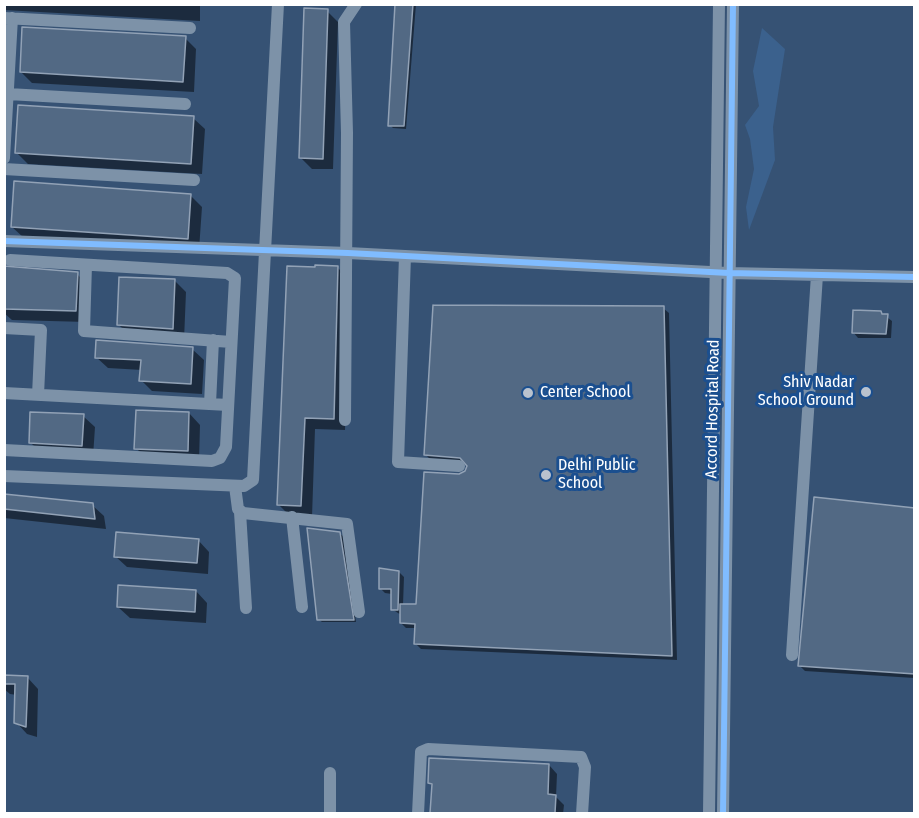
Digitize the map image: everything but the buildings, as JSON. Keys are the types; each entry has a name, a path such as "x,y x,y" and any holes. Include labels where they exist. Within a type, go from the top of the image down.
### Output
{"street":[{"path":"4,476 235,486 249,484 255,474 278,4"},
{"path":"345,420 348,253 344,22 356,4"},
{"path":"709,813 722,273 719,4"},
{"name":"Accord Hospital Road","path":"723,813 722,273 733,4"},
{"path":"4,158 8,94 8,18 190,28"},
{"path":"8,94 185,104"},
{"path":"4,169 194,180"},
{"path":"4,241 348,253 722,273 915,277"},
{"path":"405,256 398,462 459,466"},
{"path":"4,450 212,461 220,458 226,447 235,278 231,274 10,260"},
{"path":"86,265 84,331 231,342"},
{"path":"792,655 817,275"},
{"path":"4,328 41,330 38,394"},
{"path":"210,404 213,340"},
{"path":"4,393 228,405"},
{"path":"235,486 240,512 246,608"},
{"path":"240,512 347,524 359,612"},
{"path":"292,517 302,607"},
{"path":"418,813 421,752 428,749 581,757 585,767 582,813"},
{"path":"330,773 330,813"}],"water":[{"path":"762,28 785,49 773,127 775,160 749,230 746,207 754,169 750,139 745,125 759,106 753,71"}],"cycle path":[{"path":"723,814 733,4"},
{"path":"4,241 348,253 729,273 914,277"}],"place":[{"name":"Shiv Nadar School Ground","path":"866,392"},
{"name":"Center School","path":"528,393"},
{"name":"Delhi Public School","path":"546,475"}]}
